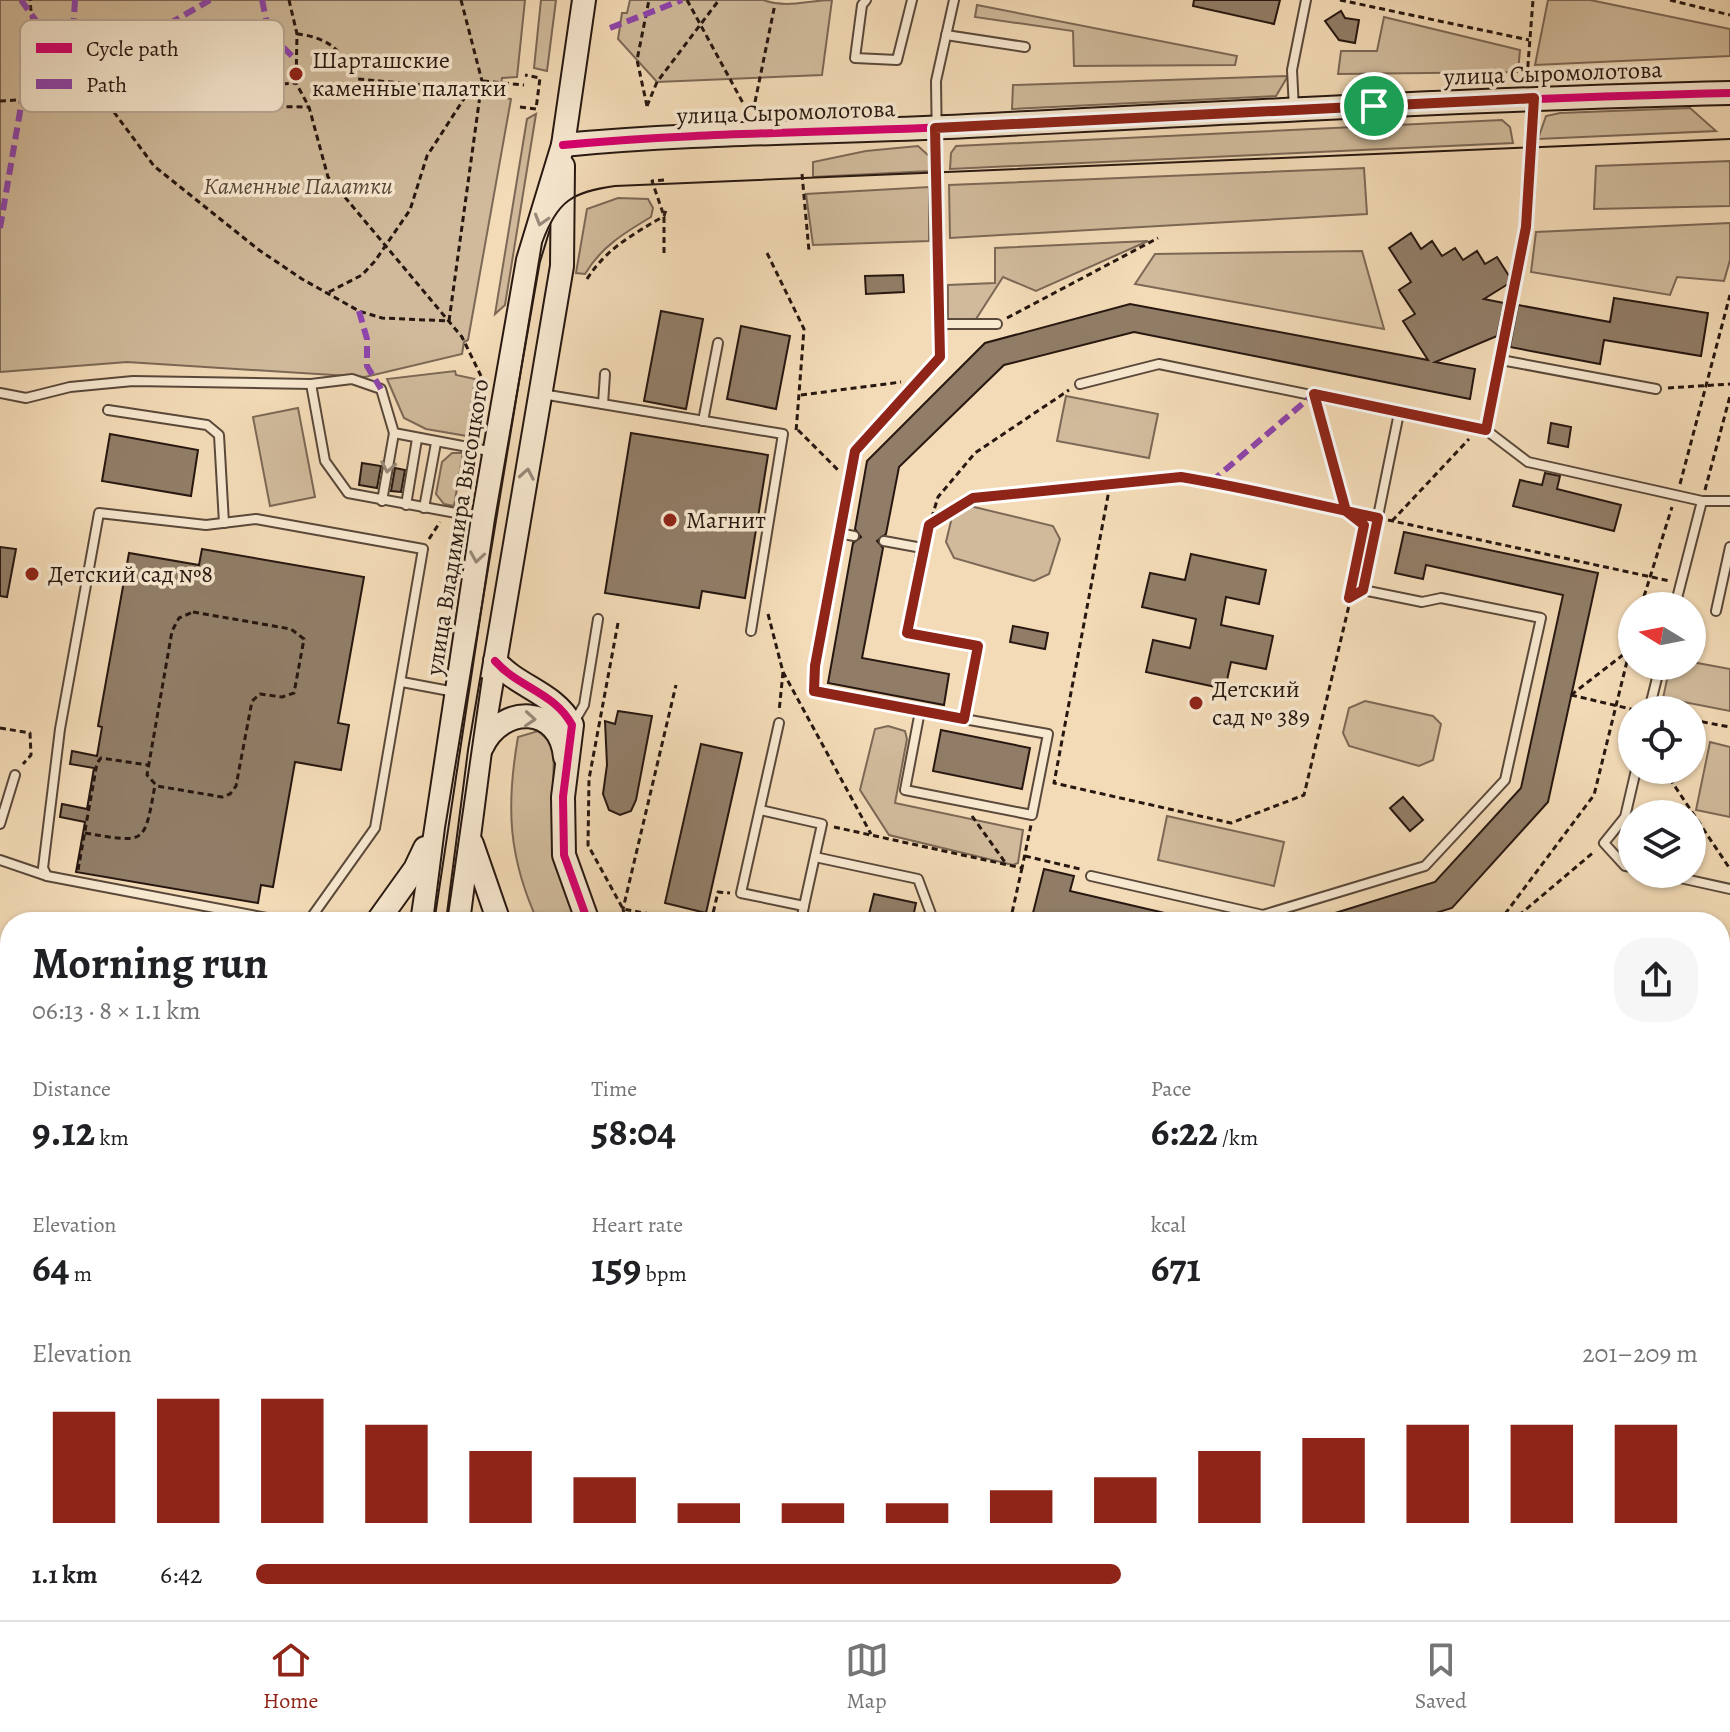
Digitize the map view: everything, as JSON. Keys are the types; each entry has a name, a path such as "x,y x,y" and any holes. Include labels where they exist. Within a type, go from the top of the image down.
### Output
{"main road":[{"name":"улица Владимира Высоцкого","path":"459,912 480,751 562,266 563,145 584,0"},
{"name":"улица Сыромолотова","path":"563,145 650,137 935,128 1294,110 1531,87 1730,93"},
{"name":"улица Владимира Высоцкого","path":"423,912 483,518 528,260 563,145"},
{"path":"495,661 513,678 557,703 572,725 566,764 564,855 584,912"},
{"path":"480,751 492,729 507,720 534,717 551,723 562,737 566,764"},
{"path":"469,822 474,858 495,912"},
{"path":"384,912 415,869 435,825"}],"lane":[{"path":"866,0 862,5 855,58 897,60 912,0"},
{"path":"815,666 855,451 940,357 936,81 954,0"},
{"path":"1294,110 1292,70 1306,0"},
{"path":"946,35 1025,47"},
{"path":"1486,430 1526,227 1531,87"},
{"path":"941,324 997,324"},
{"path":"703,421 718,343"},
{"path":"1501,360 1656,389"},
{"path":"1080,384 1159,364 1486,430 1528,462 1676,496 1702,501 1730,501"},
{"path":"603,404 605,374"},
{"path":"0,393 26,398 70,387 133,381 311,384 352,379 381,389 394,433 382,501"},
{"path":"311,384 325,461 348,493 483,518"},
{"path":"541,394 783,434 751,631"},
{"path":"108,410 207,425 219,435 224,523"},
{"path":"1273,912 1425,866 1505,780 1541,618 1441,598 1422,602 1363,590 1399,413"},
{"path":"394,433 495,452"},
{"path":"406,505 417,439"},
{"path":"424,508 436,443"},
{"path":"1679,592 1702,501"},
{"path":"47,876 43,868 44,847 60,729 99,513 206,525 256,519 423,549 375,828 315,912"},
{"path":"839,533 854,536"},
{"path":"884,541 922,548 907,633 978,646 964,719"},
{"path":"1716,611 1730,547"},
{"path":"572,725 584,705 598,619"},
{"path":"590,670 602,673"},
{"path":"402,682 456,692"},
{"path":"858,700 920,711 1048,734 1032,815 905,790 920,711"},
{"path":"779,723 741,893 804,906"},
{"path":"0,824 15,775"},
{"path":"1618,858 1604,843 1625,817 1633,784"},
{"path":"760,810 822,824 803,912"},
{"path":"815,857 918,879 930,912"},
{"path":"0,860 47,876 237,912"},
{"path":"1091,876 1250,912"},
{"path":"1706,884 1730,889"},
{"path":"211,907 213,896"}],"path":[{"path":"30,0 32,20"},
{"path":"289,0 297,34 296,83 309,107 328,177 449,321 481,376"},
{"path":"449,321 482,81 461,0"},
{"path":"649,0 637,60 647,106 657,82 719,0"},
{"path":"687,0 743,103"},
{"path":"1340,0 1529,40"},
{"path":"1531,87 1529,40 1533,0"},
{"path":"1670,0 1730,15"},
{"path":"755,102 775,4"},
{"path":"297,34 311,35 339,52 349,74 358,79 466,89 482,81 524,85"},
{"path":"520,107 536,109 540,78 525,75"},
{"path":"329,292 362,275 410,210 427,156 467,94 482,81"},
{"path":"284,84 296,83"},
{"path":"0,101 20,100"},
{"path":"284,107 309,107"},
{"path":"114,112 154,166 259,250 302,279 359,311 382,318 449,321"},
{"path":"802,174 809,251"},
{"path":"664,180 652,181 664,216"},
{"path":"664,257 664,216 667,207"},
{"path":"587,279 601,257 618,242 664,216"},
{"path":"997,324 1158,238"},
{"path":"1644,592 1676,496 1730,295"},
{"path":"801,395 919,380"},
{"path":"922,548 938,497 975,453 1037,408 1080,384"},
{"path":"1656,389 1730,384"},
{"path":"1314,394 1346,511 1364,525"},
{"path":"1702,501 1730,396"},
{"path":"1392,521 1470,439 1472,427"},
{"path":"797,429 849,482"},
{"path":"929,525 973,498 1181,477 1681,583"},
{"path":"1110,485 1054,783 1231,823 1304,795 1352,584"},
{"path":"423,549 450,512"},
{"path":"1349,598 1363,590"},
{"path":"199,613 301,633 304,643 294,693 287,697 260,694 252,701 233,792 217,797 155,785 148,778 148,765 172,631 179,618 199,613"},
{"path":"618,623 589,779 588,845 624,912"},
{"path":"1506,912 1594,795 1618,707 1571,695 1618,658"},
{"path":"815,666 814,691 858,700"},
{"path":"783,672 871,835"},
{"path":"623,909 676,685"},
{"path":"1706,723 1730,727"},
{"path":"0,728 30,733 31,755 15,775"},
{"path":"76,881 97,763 101,758 148,765"},
{"path":"1673,784 1730,869"},
{"path":"85,833 128,840 138,838 147,830 155,785"},
{"path":"962,801 1007,865"},
{"path":"1012,912 1032,815"},
{"path":"822,824 1022,868"},
{"path":"1523,912 1604,843"},
{"path":"1025,856 1078,868 1091,876"},
{"path":"713,912 718,892 741,893"},
{"path":"623,909 639,912"}],"green space":[{"name":"Каменные Палатки","path":"0,0 525,0 517,77 502,78 499,97 511,99 468,340 464,342 462,354 365,377 127,362 0,372"},
{"path":"541,0 556,0 547,71 534,68"},
{"path":"630,0 763,0 789,4 832,0 822,75 657,82 618,39 622,13 627,13"},
{"path":"1548,0 1590,0 1730,29 1730,56 1535,65"},
{"path":"977,5 1237,56 1235,65 1074,66 1073,31 975,17"},
{"path":"1384,17 1520,50 1518,72 1338,74 1341,51 1377,51"},
{"path":"1288,76 1276,96 1012,109 1013,85"},
{"path":"1690,108 1716,131 1538,139 1546,116 1560,113"},
{"path":"536,114 505,305 495,314 527,119"},
{"path":"1502,120 1510,127 1513,143 950,169 951,153 956,146"},
{"path":"918,146 929,156 930,171 813,177 813,162 866,151"},
{"path":"1730,161 1730,206 1594,209 1596,166"},
{"path":"1364,168 1367,214 950,238 949,185"},
{"path":"929,187 929,241 813,245 806,194"},
{"path":"618,198 648,199 653,208 651,217 606,248 585,274 576,273 587,209"},
{"path":"1730,223 1730,260 1724,281 1677,277 1670,295 1531,272 1536,232"},
{"path":"1148,241 1036,291 1003,277 976,319 948,319 948,285 995,283 995,248"},
{"path":"1362,251 1384,329 1135,284 1155,254"},
{"path":"455,371 456,375 475,379 467,436 426,429 404,418 387,379"},
{"path":"1066,396 1158,414 1149,458 1057,441"},
{"path":"298,408 315,497 270,506 253,417"},
{"path":"452,453 463,453 454,506 444,504 436,494 442,462"},
{"path":"970,506 1053,526 1060,539 1049,574 1034,581 954,558 946,542 952,517"},
{"path":"1706,665 1730,669 1730,711 1706,706 1706,696 1663,696 1667,680 1706,680"},
{"path":"1365,701 1433,716 1441,724 1433,760 1419,766 1349,746 1343,733 1349,708"},
{"path":"888,726 905,731 907,739 895,803 1023,830 1018,863 1013,865 889,835 860,790 875,729"},
{"path":"538,731 554,745 552,853 573,912 534,912 528,898 512,831 512,786 518,737"},
{"path":"1710,742 1730,747 1730,817 1706,812 1706,800 1698,800 1701,784 1706,784"},
{"path":"1167,816 1284,842 1274,886 1158,860"}],"building":[{"path":"1194,0 1280,0 1274,24 1193,6"},
{"path":"1341,11 1345,18 1359,20 1355,43 1339,40 1325,21"},
{"path":"1411,233 1421,249 1432,241 1442,256 1455,248 1463,260 1477,251 1485,264 1497,257 1509,276 1508,284 1484,299 1504,303 1497,336 1435,362 1475,369 1470,399 1134,332 1004,365 899,467 886,534 877,541 883,548 862,658 949,674 944,705 828,683 853,543 861,537 855,529 867,461 985,343 1130,304 1428,360 1403,321 1415,314 1399,290 1411,282 1389,248"},
{"path":"903,275 904,292 866,294 865,276"},
{"path":"1614,298 1708,313 1701,356 1604,340 1600,364 1510,347 1518,305 1610,322"},
{"path":"661,311 703,319 686,409 644,401"},
{"path":"741,326 790,336 776,409 727,399"},
{"path":"1551,423 1571,427 1568,447 1548,443"},
{"path":"631,433 768,455 745,598 702,591 699,608 605,593"},
{"path":"110,434 198,450 191,496 102,481"},
{"path":"362,463 381,466 377,488 359,485"},
{"path":"395,468 405,470 401,492 391,491"},
{"path":"1545,473 1560,476 1557,489 1621,505 1614,531 1513,506 1520,480 1542,485"},
{"path":"1404,532 1598,573 1548,802 1452,908 1439,912 1339,912 1435,882 1521,788 1563,595 1426,565 1423,579 1395,573"},
{"path":"0,547 16,549 7,597 0,596"},
{"path":"202,549 364,577 338,723 349,725 341,770 295,762 273,887 261,885 258,903 76,872 85,822 60,817 62,804 87,809 94,768 70,764 72,751 97,756 102,727 98,726 129,553 199,565"},
{"path":"1191,554 1266,570 1259,604 1226,597 1221,625 1273,636 1266,669 1231,662 1225,689 1146,672 1153,640 1190,648 1196,619 1142,607 1150,573 1185,580"},
{"path":"1013,626 1048,633 1045,649 1010,642"},
{"path":"618,711 652,716 636,800 631,811 620,815 609,810 603,794 607,765 605,721 615,724"},
{"path":"941,730 1030,748 1022,789 933,771"},
{"path":"701,744 742,753 706,912 665,903"},
{"path":"1403,797 1423,820 1410,831 1390,808"},
{"path":"1044,869 1074,876 1070,891 1160,912 1033,912"},
{"path":"874,894 916,903 914,912 870,912"}],"tram line":[{"path":"434,912 445,828 542,243 554,217 568,201 588,192 615,186 1730,139"},
{"path":"448,912 482,678"}],"marked path":[{"path":"21,0 35,20"},
{"path":"74,20 75,0"},
{"path":"176,20 210,0"},
{"path":"262,0 266,20"},
{"path":"610,28 682,0"},
{"path":"284,48 296,60"},
{"path":"0,228 20,112"},
{"path":"359,311 367,339 367,366 381,389"},
{"path":"1211,482 1314,394"}],"cycle path":[{"path":"563,145 715,135 1730,93"},
{"path":"495,661 556,705 572,725 563,797 564,855 584,912"}],"place":[{"name":"Шарташские каменные палатки","path":"296,74"},
{"name":"Магнит","path":"670,520"},
{"name":"Детский сад №8","path":"32,574"},
{"name":"Детский сад № 389","path":"1196,703"}],"route":[{"path":"1374,106 935,128 940,357 855,451 815,666 814,691 964,719 978,646 907,633 929,525 973,498 1181,477 1211,482 1278,496 1346,511 1378,518 1363,590 1349,598 1364,525 1346,511 1314,394 1486,430 1526,227 1534,98 1374,106"}]}
